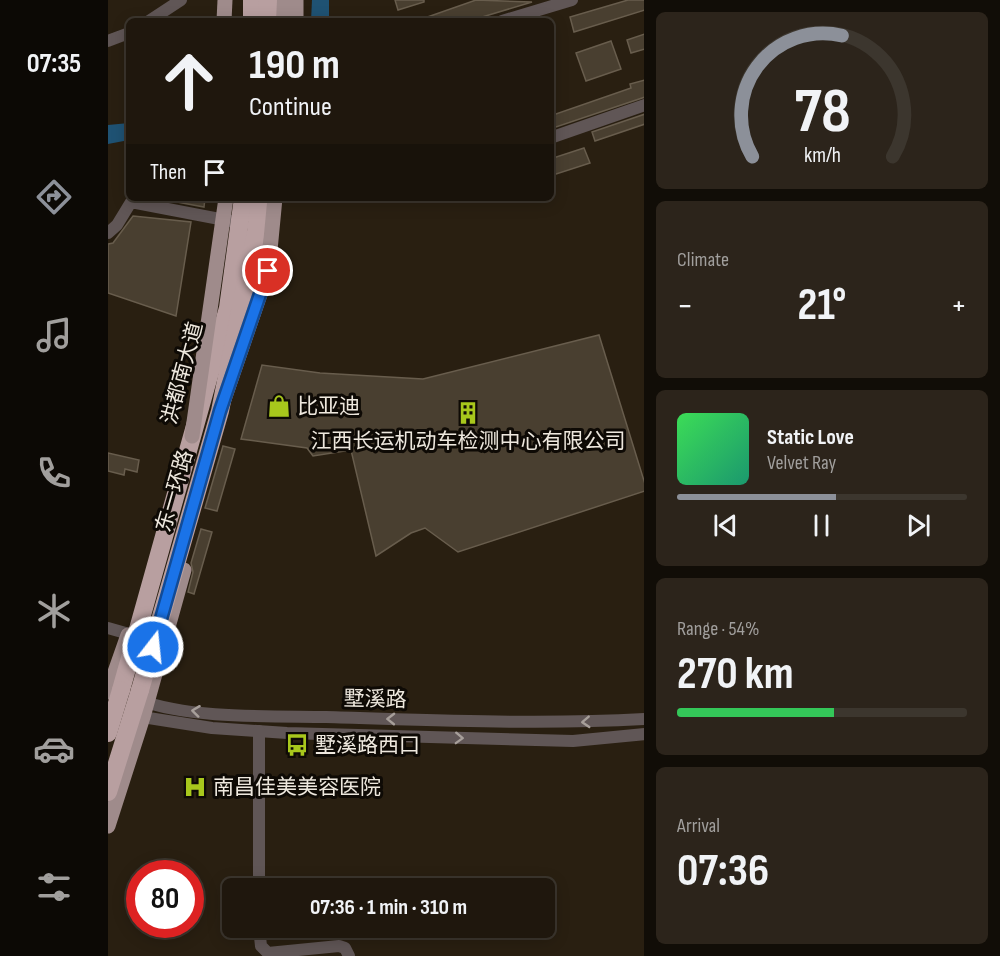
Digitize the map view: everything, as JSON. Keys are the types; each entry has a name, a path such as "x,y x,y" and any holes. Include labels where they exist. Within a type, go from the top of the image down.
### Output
{"highway":[{"path":"252,0 252,18"},
{"path":"267,18 268,0"},
{"name":"东一环路","path":"108,733 228,308 243,201"},
{"name":"东一环路","path":"108,792 140,690 220,411 256,232 260,201"}],"main road":[{"path":"224,18 225,0"},
{"path":"235,18 236,0"},
{"path":"243,18 244,0"},
{"path":"278,0 278,18"},
{"path":"282,18 283,0"},
{"path":"296,0 296,18"},
{"path":"192,436 226,201"},
{"name":"洪都南大道","path":"109,690 129,634 208,363 227,283 237,222 238,201"},
{"path":"108,826 145,710 230,404 258,283 270,201"},
{"path":"220,411 268,271 275,201"}],"street":[{"path":"154,18 181,0"},
{"path":"512,18 572,0"},
{"path":"108,41 126,34"},
{"path":"554,137 644,105"},
{"path":"108,233 117,225 131,202 237,222"},
{"path":"108,628 129,634"},
{"name":"墅溪路","path":"109,690 145,710 212,728 573,741 644,734"},
{"name":"墅溪路","path":"108,710 145,710 156,706 227,714 571,723 644,719"},
{"path":"259,731 259,878"},
{"path":"260,938 261,946 268,953 339,946 345,948 349,956"}],"water":[{"path":"312,0 329,0 329,18 311,18"},
{"path":"126,123 126,141 108,144 108,125"}],"building":[{"path":"395,0 424,0 424,2 398,10"},
{"path":"476,0 532,2 479,18 425,18"},
{"path":"628,0 644,0 644,10 574,32 570,17"},
{"path":"644,34 644,49 631,53 627,40"},
{"path":"611,41 621,69 586,81 576,53"},
{"path":"644,80 644,97 554,128 554,115 631,88 630,84"},
{"path":"644,114 644,124 595,141 592,132"},
{"path":"584,148 590,163 554,175 554,158"},
{"path":"171,201 205,201 204,207"},
{"path":"133,216 191,222 176,316 108,293 108,244 113,243"},
{"name":"江西长运机动车检测中心有限公司","path":"599,335 644,481 644,491 458,552 425,528 411,533 376,556 351,450 313,456 307,448 241,439 262,365 320,373 423,379"},
{"path":"223,446 235,449 217,511 205,508"},
{"path":"108,453 139,460 137,472 125,469 124,475 108,471"},
{"path":"201,529 212,532 194,594 188,592 193,572 191,563"}],"place":[{"name":"比亚迪","path":"279,406"},
{"name":"江西长运机动车检测中心有限公司","path":"468,413"},
{"name":"墅溪路西口","path":"297,745"},
{"name":"南昌佳美美容医院","path":"195,787"}],"route":[{"path":"153,647 220,411 268,271"}]}
